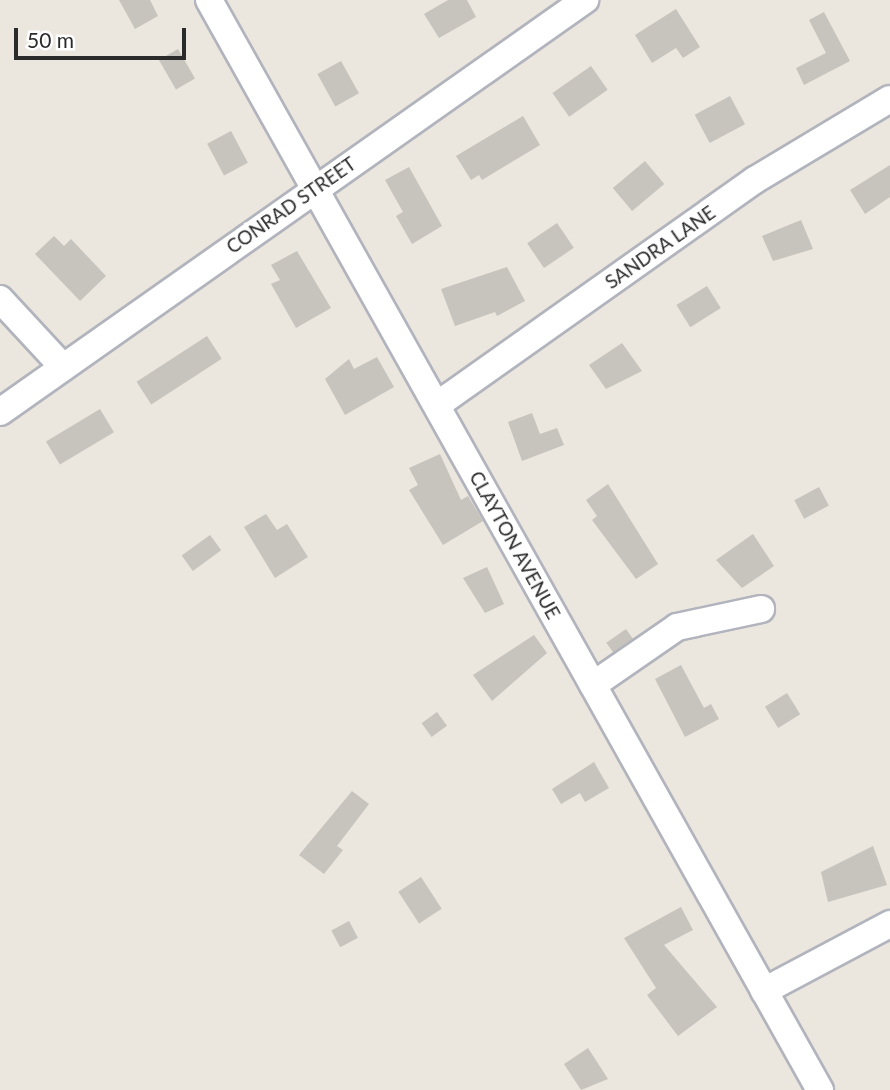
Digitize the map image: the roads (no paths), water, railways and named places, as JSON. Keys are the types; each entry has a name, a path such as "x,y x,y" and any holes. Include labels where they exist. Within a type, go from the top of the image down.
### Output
{"street":[{"name":"CLAYTON AVENUE","path":"209,0 820,1090"},
{"name":"CONRAD STREET","path":"0,412 585,0"},
{"name":"SANDRA LANE","path":"437,405 755,180 890,99"},
{"path":"0,299 63,367"},
{"path":"593,685 677,627 761,609"},
{"path":"764,991 890,924"}]}
